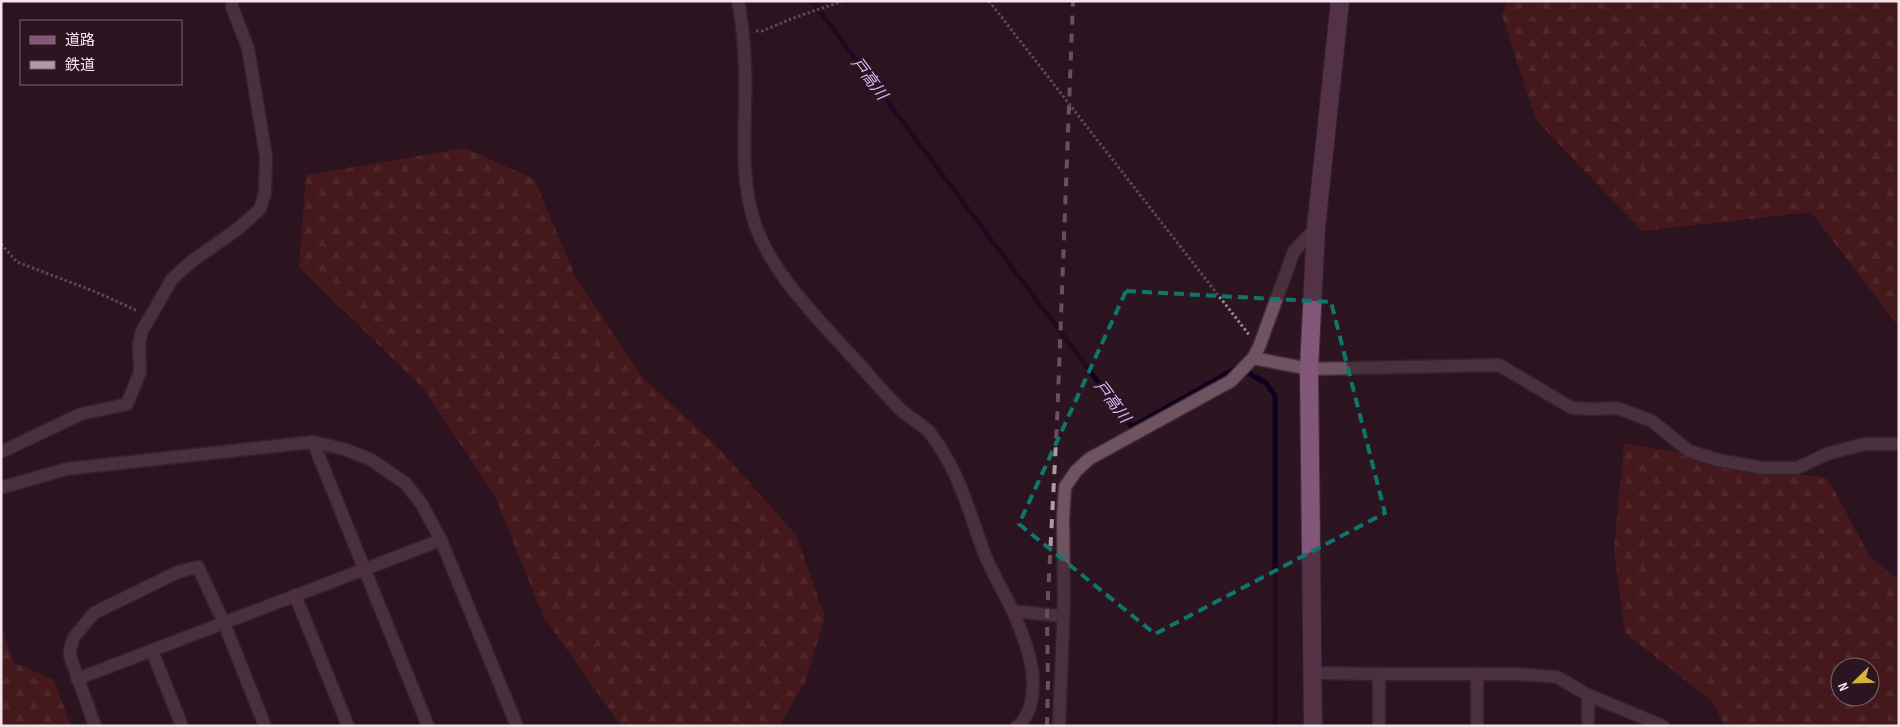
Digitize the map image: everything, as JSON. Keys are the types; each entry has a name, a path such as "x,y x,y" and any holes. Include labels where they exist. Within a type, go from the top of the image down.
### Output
{"street":[{"path":"1,452 81,414 127,404 140,372 139,344 142,331 172,279 192,261 239,228 260,209 265,193 266,157 248,48 232,7 232,1"},
{"path":"738,1 744,32 744,152 746,187 755,225 765,248 785,279 902,411 928,431 945,453 964,492 984,552 1028,646 1033,671 1031,704 1021,724 1017,726"},
{"path":"1313,726 1309,369 1316,228 1340,1"},
{"path":"1058,726 1065,487 1076,471 1089,459 1231,381 1256,352 1294,251 1316,228"},
{"path":"1256,352 1309,369 1499,366 1572,408 1617,408 1652,421 1689,451 1718,460 1764,468 1798,468 1827,454 1864,444 1899,444"},
{"path":"1,486 4,487 66,469 313,442 344,449 370,459 404,483 421,503 441,540 517,726"},
{"path":"313,442 428,726"},
{"path":"77,679 441,540"},
{"path":"95,726 70,656 74,637 94,613 178,572 198,567 224,623 265,726"},
{"path":"295,596 348,726"},
{"path":"1013,611 1062,616"},
{"path":"152,650 182,726"},
{"path":"1313,674 1518,674 1557,678 1588,695 1663,726"},
{"path":"1379,674 1379,726"},
{"path":"1477,674 1477,726"},
{"path":"1588,695 1588,726"}],"path":[{"path":"744,32 762,31 843,1"},
{"path":"988,1 1256,352"},
{"path":"1,244 17,262 96,292 149,317"}],"highlighted area":[{"path":"1126,291 1331,302 1385,513 1155,634 1019,524"}],"green space":[{"path":"1507,1 1899,1 1899,327 1811,212 1642,231 1536,120 1502,15"},
{"path":"465,148 534,179 575,276 642,377 715,444 796,535 825,617 805,682 779,726 621,726 543,616 495,496 423,388 299,267 306,175"},
{"path":"1624,443 1828,479 1870,557 1899,580 1899,726 1725,726 1712,701 1625,633 1614,551"},
{"path":"1,625 13,662 54,680 71,726 1,726"}],"waterway":[{"name":"戸高川","path":"812,1 1132,427 1235,369"},
{"name":"戸高川","path":"1243,370 1266,383 1275,396 1275,726"}],"railway":[{"path":"1047,726 1047,615 1057,422 1073,1"}]}
